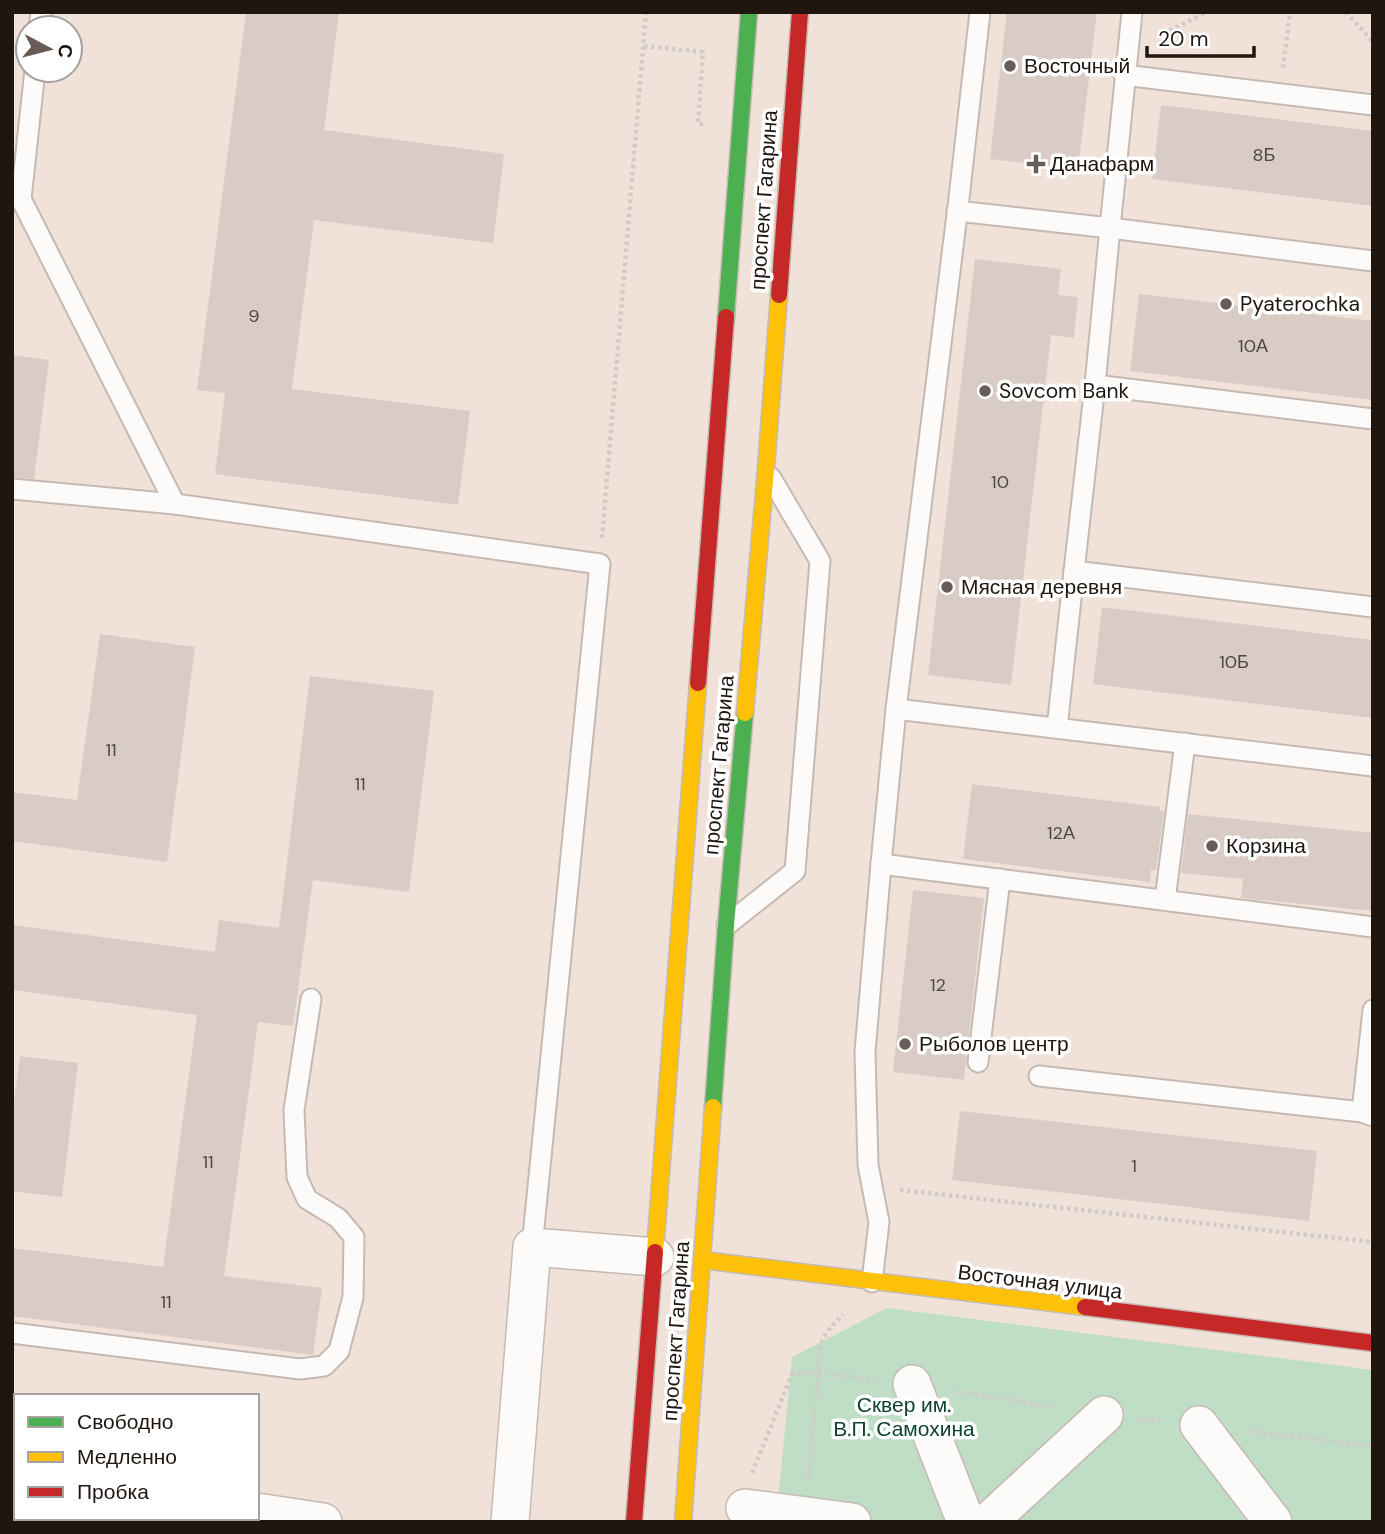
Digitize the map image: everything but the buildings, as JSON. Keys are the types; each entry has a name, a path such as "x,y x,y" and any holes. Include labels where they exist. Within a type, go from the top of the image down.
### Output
{"main road":[{"name":"проспект Гагарина","path":"683,1522 678,1259 749,12"},
{"name":"проспект Гагарина","path":"634,1522 678,1259 726,925 766,469 800,12"},
{"name":"Восточная улица","path":"678,1259 1373,1343"}],"street":[{"path":"510,1522 533,1247 678,1259"},
{"path":"912,1384 966,1522"},
{"path":"988,1522 1104,1415"},
{"path":"1199,1425 1273,1522"},
{"path":"745,1508 852,1522"},
{"path":"259,1512 323,1522"}],"lane":[{"path":"872,1282 879,1222 868,1165 865,1052 896,709 980,12"},
{"path":"1057,728 1132,12"},
{"path":"1124,75 1373,106"},
{"path":"33,84 21,199 175,504"},
{"path":"957,211 1373,261"},
{"path":"1095,385 1373,419"},
{"path":"726,925 795,871 820,561 766,469"},
{"path":"12,489 175,504 600,564 533,1247"},
{"path":"1074,571 1373,607"},
{"path":"896,709 1373,765"},
{"path":"1165,900 1185,743"},
{"path":"881,864 1373,926"},
{"path":"978,1062 1000,879"},
{"path":"12,1333 300,1369 324,1366 339,1351 353,1297 354,1237 338,1219 307,1199 297,1177 294,1110 312,999"},
{"path":"1039,1076 1368,1114 1373,1010"}],"path":[{"path":"600,564 646,12"},
{"path":"1127,52 1206,12"},
{"path":"1346,12 1373,43"},
{"path":"1279,94 1289,13 1299,13"},
{"path":"643,46 703,52"},
{"path":"872,1187 1373,1242"},
{"path":"805,1516 818,1354 826,1331 872,1282"},
{"path":"745,1508 750,1477 792,1374 818,1372 912,1384 1104,1415 1373,1446"}],"green space":[{"name":"Сквер им. В.П. Самохина","path":"887,1308 1373,1370 1373,1522 776,1522 792,1357"}],"traffic: fast":[{"path":"726,317 749,12"},
{"path":"713,1107 745,713"}],"traffic: slow":[{"path":"745,713 779,295"},
{"path":"655,1252 698,683"},
{"path":"683,1522 713,1107"},
{"path":"702,1260 1085,1307"}],"traffic: jam":[{"path":"779,295 800,12"},
{"path":"698,683 726,317"},
{"path":"634,1522 655,1252"},
{"path":"1085,1307 1373,1343"}],"place":[{"name":"Восточный","path":"1010,66"},
{"name":"Данафарм","path":"1036,164"},
{"name":"Pyaterochka","path":"1226,304"},
{"name":"Sovcom Bank","path":"985,391"},
{"name":"Мясная деревня","path":"947,587"},
{"name":"Корзина","path":"1212,846"},
{"name":"Рыболов центр","path":"905,1044"}]}
